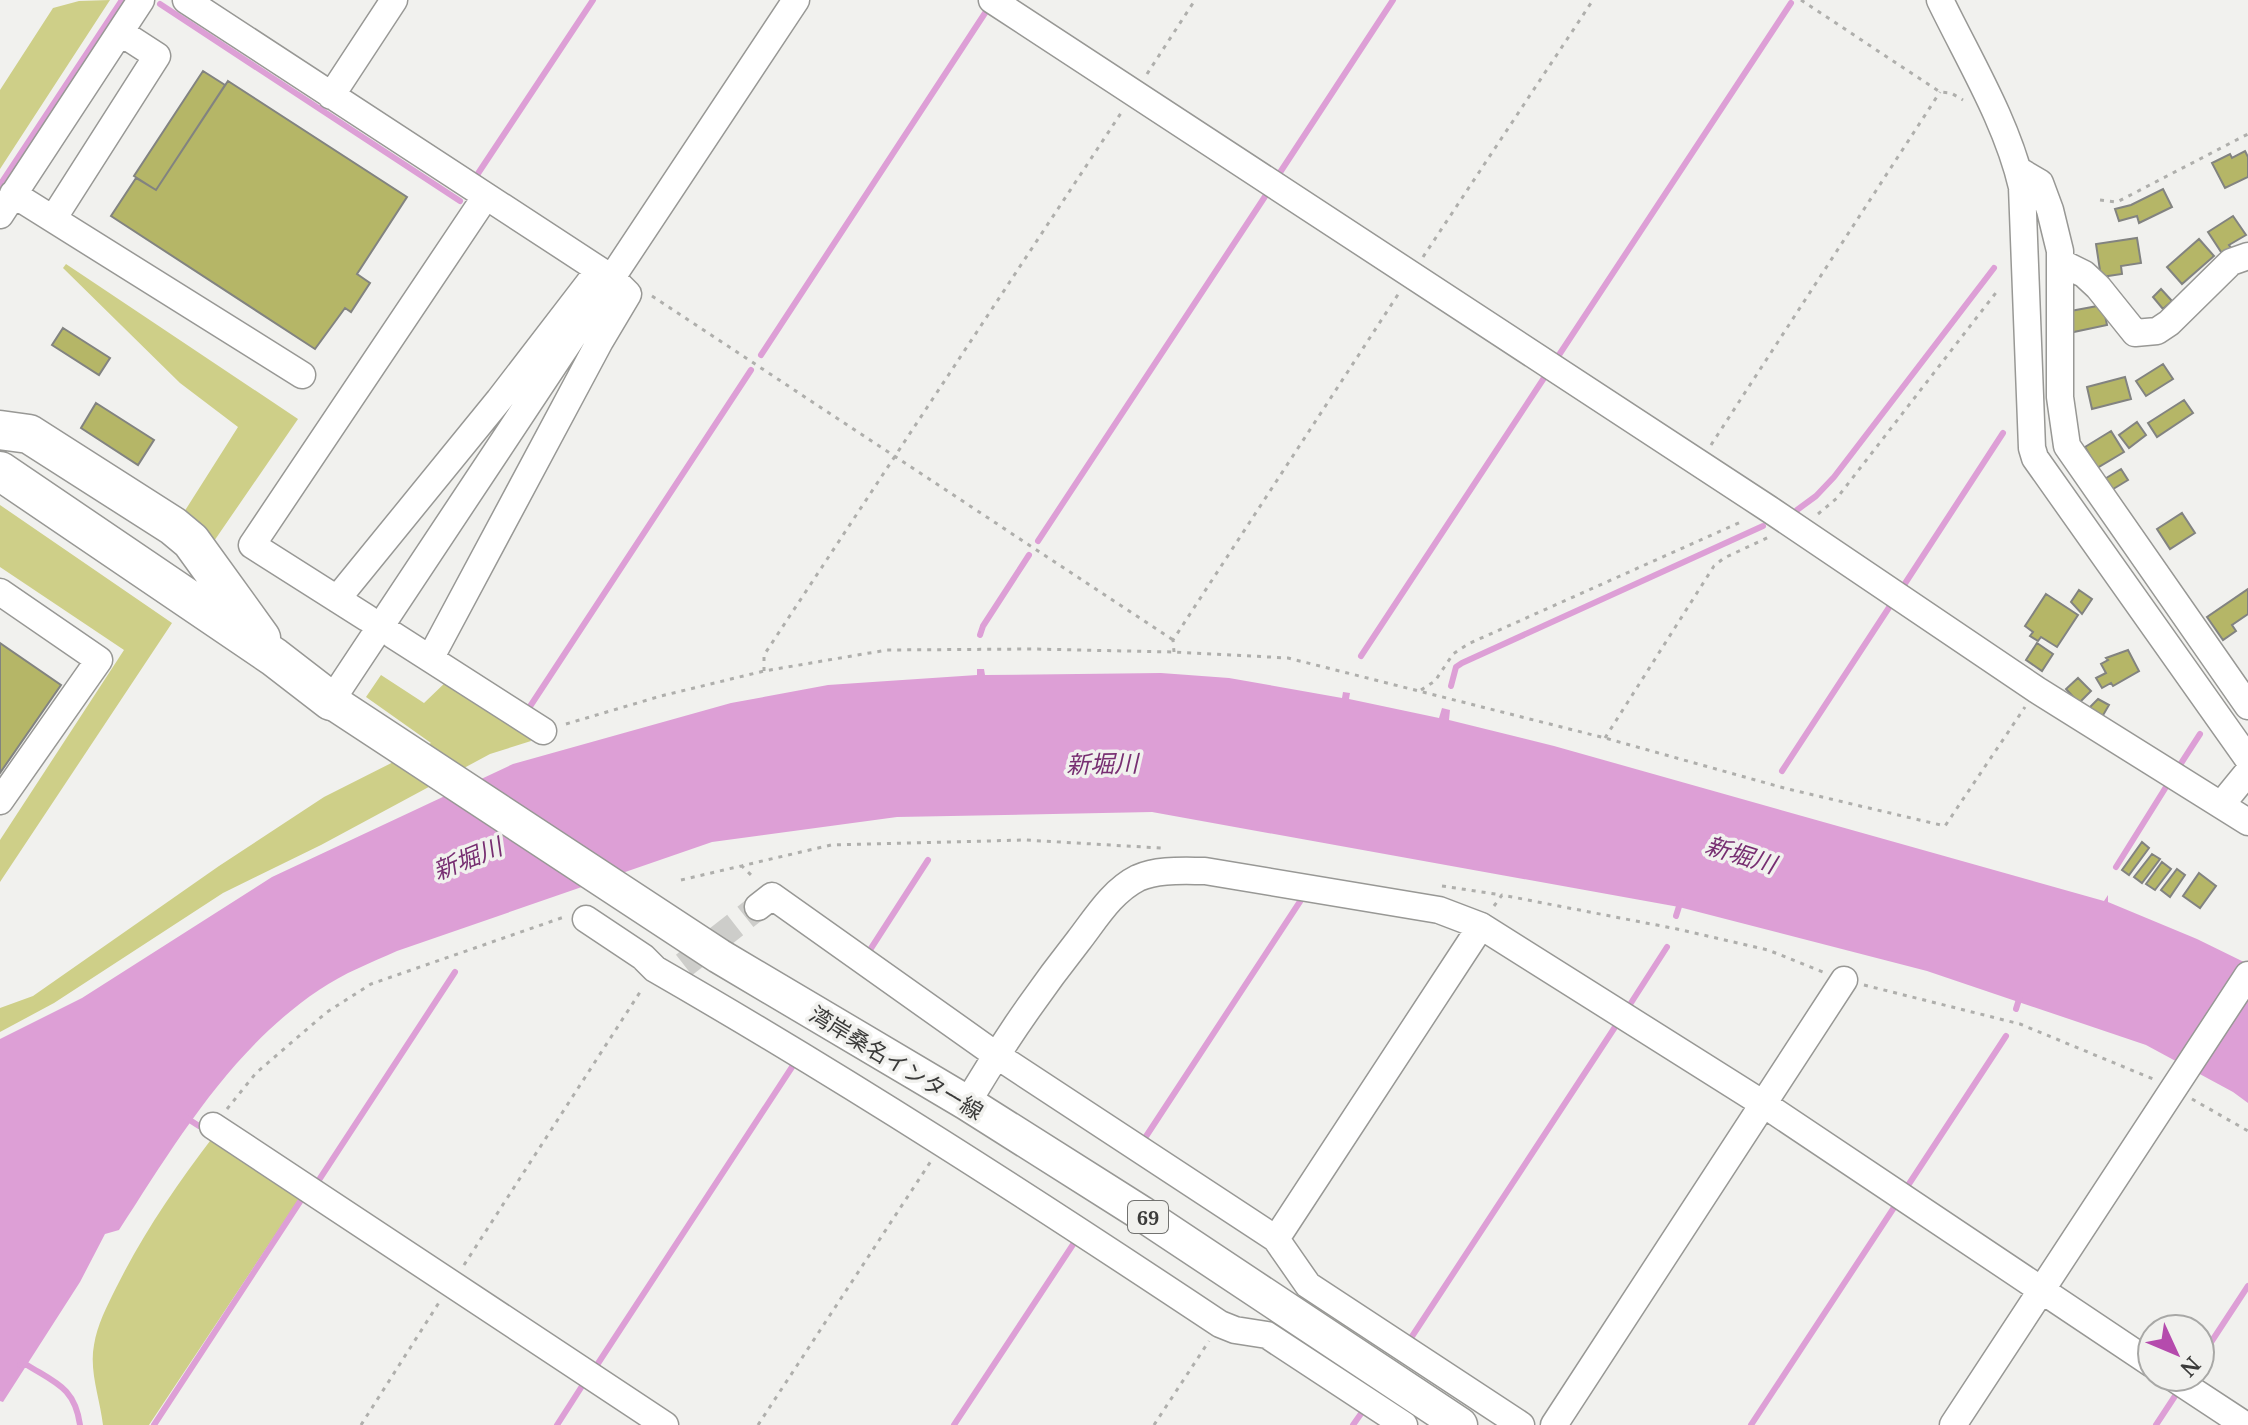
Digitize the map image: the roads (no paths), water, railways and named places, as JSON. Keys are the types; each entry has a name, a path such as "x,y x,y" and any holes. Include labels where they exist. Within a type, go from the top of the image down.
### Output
{"highway":[{"path":"0,430 29,434 173,526 191,541 274,657"},
{"path":"0,441 18,446 163,540 274,657"},
{"path":"0,450 196,584 274,657"},
{"path":"0,471 274,657"},
{"path":"0,492 204,629 274,657"},
{"name":"69","path":"274,657 331,701"}],"main road":[{"name":"湾岸桑名インター線","path":"331,701 719,956 967,1103 1279,1302 1460,1425"}],"street":[{"path":"141,0 7,204 53,219 302,375"},
{"path":"186,0 613,279 628,294 431,657"},
{"path":"331,96 394,0"},
{"path":"331,701 796,0"},
{"path":"992,0 1769,509 2037,690 2248,822"},
{"path":"1940,0 1998,122 2022,187 2032,448 2035,458 2248,759"},
{"path":"53,219 157,56 120,32"},
{"path":"2018,170 2040,183 2060,251 2060,397 2067,446 2248,706"},
{"path":"367,618 252,545 486,196"},
{"path":"2060,262 2084,274 2098,287 2135,333 2157,331 2169,323 2231,262 2248,256"},
{"path":"337,599 499,400 592,279 613,279"},
{"path":"0,592 99,660 0,801"},
{"path":"393,635 543,731"},
{"path":"2221,805 2248,772"},
{"path":"967,1103 996,1055 1058,966 1110,900 1139,878 1174,870 1205,871 1439,910 1481,926 1765,1105 2136,1353"},
{"path":"758,907 772,896 996,1055 1276,1239 1308,1285 1521,1425"},
{"path":"586,919 1220,1324 1235,1330 1267,1335 1404,1425"},
{"path":"1276,1239 1481,926"},
{"path":"1953,1425 2248,975"},
{"path":"1554,1425 1844,980"},
{"path":"213,1126 665,1425"},
{"path":"2196,1393 2245,1425"}],"water":[{"name":"新堀川","path":"977,669 984,669 985,675 1161,673 1229,678 1342,698 1343,692 1350,693 1349,699 1439,718 1442,708 1450,710 1449,720 1554,746 2104,901 2108,895 2108,902 2248,964 2248,1103 2146,1045 1927,971 1679,907 1152,812 897,817 712,842 397,951 319,990 259,1040 207,1099 119,1230 105,1234 80,1282 3,1402 0,1401 0,1039 82,998 272,877 513,764 731,703 828,685 977,675"}],"waterway":[{"path":"0,185 122,0"},
{"path":"477,175 593,0"},
{"path":"1279,174 1393,0"},
{"path":"1557,358 1791,3"},
{"path":"160,4 460,201"},
{"path":"761,355 987,10"},
{"path":"1038,541 1266,195"},
{"path":"1797,510 1834,477 1994,268"},
{"path":"527,711 751,370"},
{"path":"1361,656 1544,378"},
{"path":"1904,585 2003,433"},
{"path":"1451,686 1456,667 1462,663 1763,526"},
{"path":"980,635 1029,555"},
{"path":"1782,771 1890,606"},
{"path":"2180,765 2200,734"},
{"path":"2116,867 2166,787"},
{"path":"868,953 928,860"},
{"path":"1143,1141 1301,900"},
{"path":"1676,916 1681,900"},
{"path":"1629,1006 1667,947"},
{"path":"315,1186 455,972"},
{"path":"2016,1009 2021,993"},
{"path":"1409,1341 1617,1024"},
{"path":"1907,1187 2006,1036"},
{"path":"595,1368 794,1064"},
{"path":"185,1117 199,1126"},
{"path":"154,1425 305,1194"},
{"path":"1751,1425 1895,1206"},
{"path":"954,1425 1076,1240"},
{"path":"2216,1335 2248,1286"},
{"path":"20,1365 27,1365 62,1388 74,1403 80,1425"},
{"path":"557,1425 584,1383"},
{"path":"2156,1425 2177,1393"},
{"path":"1353,1425 1365,1408"}],"tunnel":[{"path":"684,965 758,907"}]}
